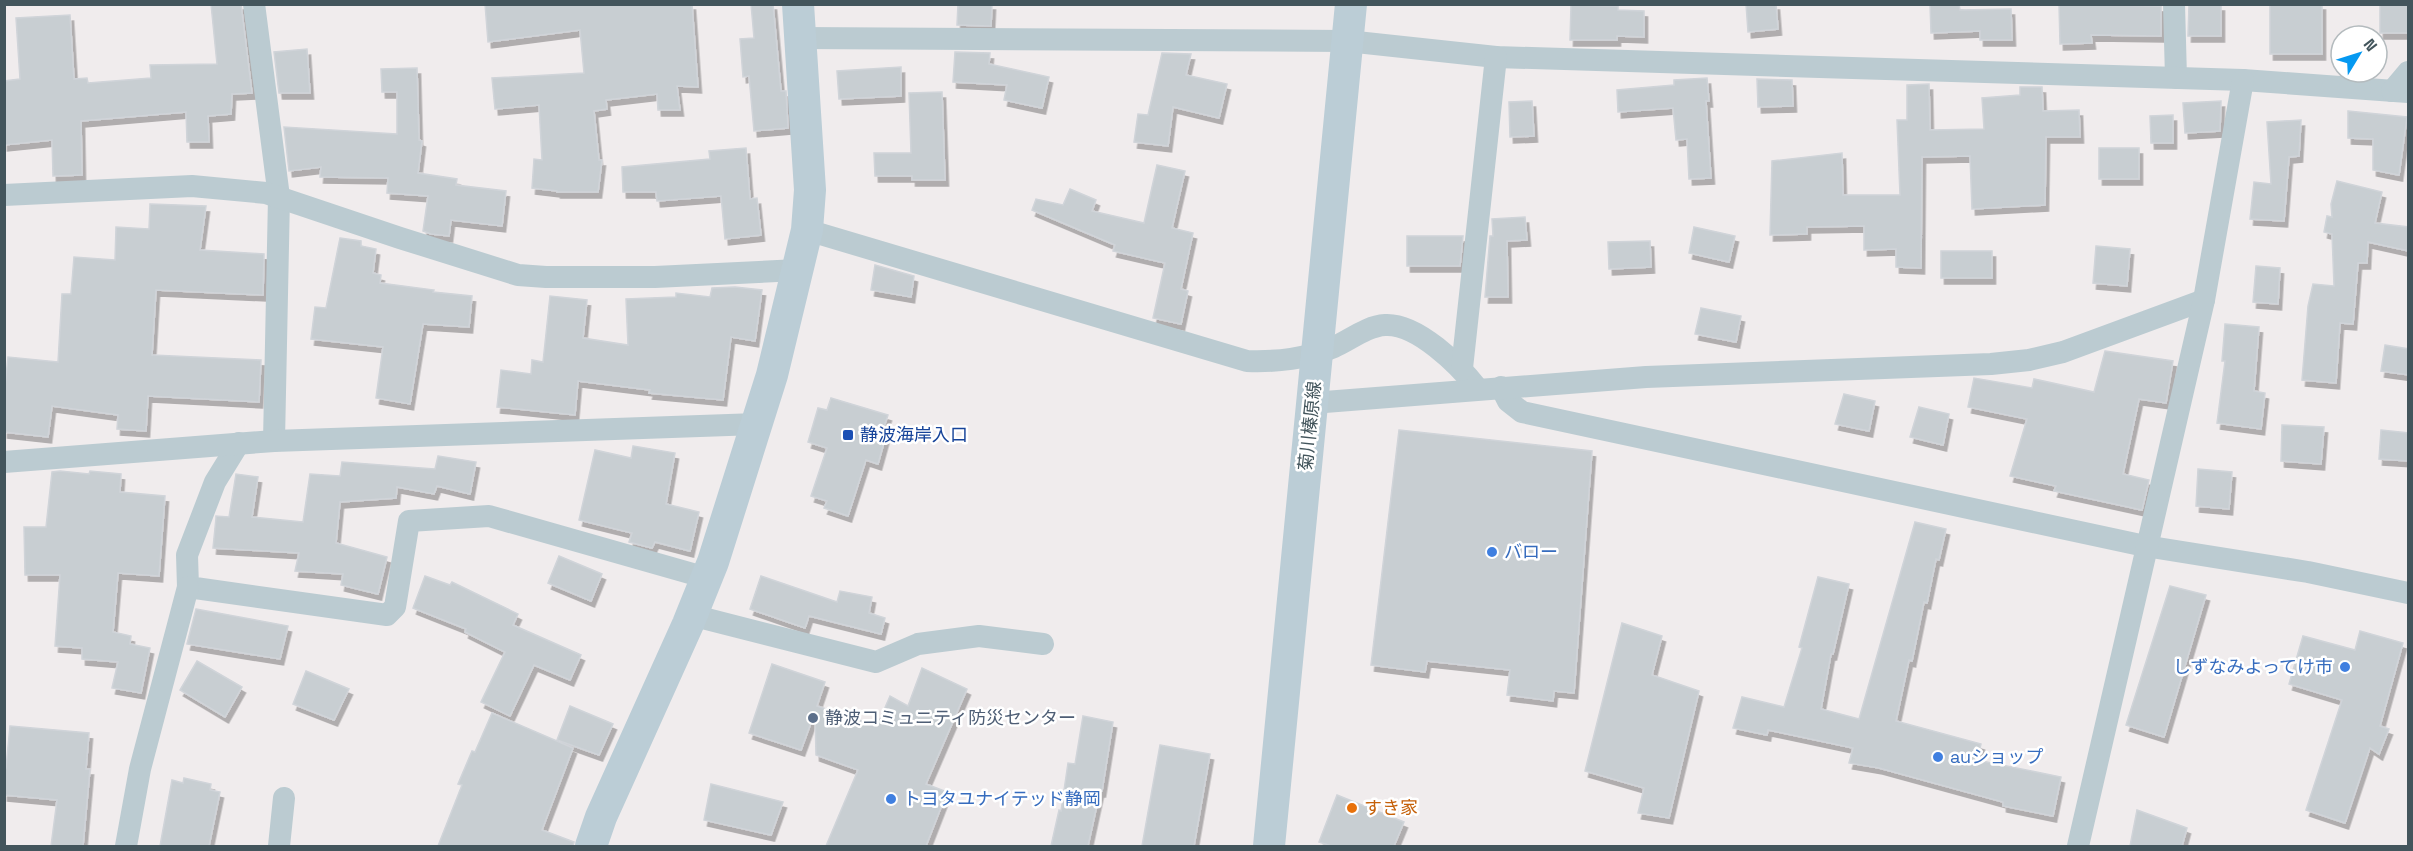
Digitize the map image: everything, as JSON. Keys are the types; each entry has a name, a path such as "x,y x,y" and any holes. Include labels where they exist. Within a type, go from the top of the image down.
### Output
{"street":[{"path":"254,4 279,197 274,441"},
{"path":"591,846 601,817 692,615 706,578 772,375 798,270 807,230 810,190 798,4"},
{"name":"菊川榛原線","path":"1269,846 1351,4"},
{"path":"2174,4 2176,78"},
{"path":"801,38 1347,40 1496,57 2243,80 2400,91 2409,72"},
{"path":"1462,368 1496,57"},
{"path":"2078,846 2145,546 2204,300 2243,80"},
{"path":"4,195 192,186 266,193 518,275 655,277 798,270"},
{"path":"807,230 1247,361 1276,362 1304,357 1369,329 1384,325 1399,326 1422,338 1462,368 1478,389"},
{"path":"1312,403 1646,377 1992,364 2029,360 2063,352 2204,300"},
{"path":"1501,387 1508,401 1522,412 2145,546 2308,572 2409,593"},
{"path":"4,462 274,441 757,424"},
{"path":"126,846 140,768 188,588 188,555 215,482 239,443"},
{"path":"188,588 387,615 395,607 409,521 489,516 706,578"},
{"path":"692,615 876,662 918,644 980,636 1043,644"},
{"path":"279,846 284,798"}],"building":[{"path":"211,4 241,4 252,93 232,94 231,114 208,116 209,142 187,142 186,112 81,121 82,175 53,176 52,140 4,145 4,81 20,79 16,18 70,15 74,79 87,78 88,83 151,78 150,65 217,64"},
{"path":"485,4 692,4 698,87 677,86 680,110 658,110 657,94 606,100 607,109 594,111 599,160 602,160 598,192 557,192 532,188 534,159 542,160 539,105 495,109 492,78 584,73 580,30 488,42"},
{"path":"751,4 773,4 781,91 786,91 788,128 754,131 749,76 743,77 740,39 754,38"},
{"path":"958,4 992,4 991,26 957,25"},
{"path":"1746,4 1776,4 1778,29 1748,32"},
{"path":"1930,4 1959,4 1960,10 2011,9 2012,40 1980,40 1980,31 1931,33"},
{"path":"2059,4 2161,6 2161,36 2091,35 2092,43 2060,44"},
{"path":"2270,4 2322,4 2322,54 2270,54"},
{"path":"2380,4 2409,4 2409,33 2389,33 2389,24 2380,24"},
{"path":"1571,5 1618,6 1618,10 1644,11 1644,37 1617,36 1617,40 1570,40"},
{"path":"2189,5 2221,5 2221,36 2188,36"},
{"path":"307,49 310,93 279,93 274,52"},
{"path":"955,52 990,53 989,64 1049,77 1042,108 1004,100 1007,85 953,82"},
{"path":"1162,53 1191,54 1186,75 1227,84 1219,118 1173,107 1168,146 1134,142 1138,114 1148,115"},
{"path":"901,67 901,96 839,99 837,71"},
{"path":"417,68 419,140 422,141 418,173 457,179 456,185 506,191 502,226 451,220 449,236 431,234 423,231 428,196 387,193 388,178 320,177 321,167 289,171 284,127 397,134 397,92 382,92 381,69"},
{"path":"1707,78 1709,101 1706,101 1711,178 1689,179 1687,139 1676,140 1673,108 1618,112 1617,90 1674,85 1674,80"},
{"path":"1757,79 1792,80 1793,106 1758,107"},
{"path":"1929,84 1930,130 1984,129 1982,98 2020,95 2020,87 2042,87 2043,111 2079,110 2080,137 2046,137 2045,205 1972,209 1970,156 1922,157 1921,268 1896,267 1896,249 1864,250 1864,226 1807,227 1807,234 1770,235 1772,161 1842,153 1843,195 1900,195 1897,120 1907,120 1907,85"},
{"path":"942,92 945,180 912,180 912,176 875,176 874,153 911,153 909,93"},
{"path":"1532,101 1534,136 1510,137 1509,102"},
{"path":"2221,101 2220,131 2185,133 2183,103"},
{"path":"2348,111 2407,117 2399,175 2373,170 2373,139 2348,138"},
{"path":"2173,115 2173,143 2151,143 2150,116"},
{"path":"2301,120 2299,156 2289,157 2284,221 2250,219 2254,182 2271,184 2267,122"},
{"path":"746,148 750,199 757,198 761,235 725,239 721,196 657,201 656,192 623,192 622,167 710,159 709,151"},
{"path":"2099,148 2139,148 2139,179 2099,179"},
{"path":"1157,165 1185,171 1172,228 1193,233 1181,289 1188,291 1181,324 1153,318 1165,263 1113,251 1115,245 1032,210 1036,199 1063,205 1070,189 1096,200 1092,211 1144,223"},
{"path":"2337,181 2382,192 2375,223 2409,227 2409,251 2368,242 2367,263 2358,263 2353,324 2340,323 2336,383 2302,380 2308,306 2313,284 2334,286 2332,234 2324,232 2327,216 2332,217 2331,204"},
{"path":"150,204 206,206 200,250 264,254 263,295 156,290 152,355 261,360 259,402 148,396 146,431 117,429 118,415 52,406 48,437 4,432 4,396 8,357 58,362 62,294 71,294 74,257 115,260 116,227 149,229"},
{"path":"1525,217 1527,240 1507,241 1508,297 1485,297 1490,236 1493,236 1492,219"},
{"path":"1694,227 1735,236 1729,262 1689,253"},
{"path":"1407,236 1463,236 1460,266 1407,266"},
{"path":"340,238 361,241 361,246 376,249 373,273 381,275 380,283 472,296 469,327 423,324 410,404 376,398 383,347 311,339 315,307 326,308"},
{"path":"1650,241 1651,267 1609,269 1608,242"},
{"path":"2096,246 2130,249 2127,286 2093,283"},
{"path":"1941,251 1992,251 1992,278 1941,278"},
{"path":"875,265 914,276 911,297 871,290"},
{"path":"2256,266 2280,268 2278,304 2253,302"},
{"path":"735,287 762,290 755,341 731,337 723,400 649,393 650,390 578,381 575,415 497,407 501,370 531,374 532,360 543,362 550,296 587,300 583,338 628,345 626,299 676,297 676,293 710,297 712,288"},
{"path":"1701,308 1741,316 1736,342 1695,334"},
{"path":"2225,324 2259,327 2254,391 2265,393 2261,429 2217,423 2225,361 2222,361"},
{"path":"2385,345 2409,349 2409,375 2381,371"},
{"path":"2105,351 2173,361 2166,403 2139,399 2123,474 2149,480 2142,510 2054,491 2056,486 2010,476 2027,419 1968,407 1974,378 2032,388 2034,379 2094,392"},
{"path":"1844,394 1875,401 1869,431 1835,424"},
{"path":"831,398 888,415 884,427 888,428 878,464 866,460 848,516 824,508 827,501 811,496 827,448 808,442 818,408 827,410"},
{"path":"1919,407 1949,414 1943,445 1910,437"},
{"path":"2282,425 2324,427 2321,464 2281,461"},
{"path":"1399,430 1592,451 1574,693 1554,691 1553,701 1507,695 1510,670 1427,661 1425,672 1371,665"},
{"path":"2381,430 2409,433 2409,461 2379,459"},
{"path":"633,446 675,453 666,504 699,512 690,551 655,542 652,548 629,542 632,533 579,520 595,450 631,458"},
{"path":"438,456 476,462 470,494 437,486 434,494 397,487 396,498 340,502 336,543 387,557 378,594 341,585 343,574 295,571 299,553 213,548 216,516 229,517 236,474 258,477 252,517 303,522 310,474 340,476 342,462 435,469"},
{"path":"2198,469 2232,472 2229,509 2196,506"},
{"path":"52,472 121,474 120,492 165,496 159,576 118,573 113,632 131,636 130,644 150,648 141,693 112,688 118,662 82,659 82,648 55,646 60,575 25,575 24,527 46,527"},
{"path":"1915,522 1946,529 1939,560 1936,559 1927,603 1924,602 1912,661 1909,660 1896,721 1981,744 1977,760 2061,777 2053,816 2003,806 2003,802 1879,768 1849,763 1853,748 1768,730 1767,735 1733,728 1742,697 1784,707 1802,648 1799,647 1818,577 1849,584 1833,654 1831,654 1821,709 1859,719"},
{"path":"559,556 602,574 591,601 548,583"},
{"path":"425,576 450,585 452,582 518,614 513,625 581,655 570,680 534,665 510,716 481,702 505,652 465,632 466,629 413,608"},
{"path":"761,576 837,602 840,591 872,597 869,613 885,618 881,634 809,616 805,628 750,609"},
{"path":"2170,586 2206,595 2164,737 2126,725"},
{"path":"196,609 288,626 280,659 187,644"},
{"path":"1622,623 1662,636 1652,675 1699,691 1669,818 1638,813 1644,788 1585,771"},
{"path":"2360,631 2403,643 2380,726 2389,729 2379,754 2370,748 2345,823 2306,810 2342,700 2289,684 2303,636 2355,650"},
{"path":"197,661 242,687 225,717 180,690"},
{"path":"772,664 825,682 817,706 877,726 890,696 908,706 922,668 967,689 926,784 947,792 926,846 826,846 858,770 816,755 815,712 801,750 749,733"},
{"path":"306,671 349,689 334,720 293,704"},
{"path":"570,706 613,724 599,755 557,740"},
{"path":"492,713 573,748 542,830 574,842 573,846 438,846 462,785 458,784"},
{"path":"1083,716 1113,722 1102,791 1100,791 1088,846 1051,846 1059,810 1061,811 1068,763 1075,764"},
{"path":"10,726 89,733 86,769 90,769 83,846 51,846 57,800 4,795 4,768 6,768"},
{"path":"1160,745 1210,754 1194,846 1142,846"},
{"path":"184,778 211,784 210,790 220,792 209,846 160,846 172,780 183,783"},
{"path":"711,784 783,802 771,835 704,820"},
{"name":"すき家","path":"1337,795 1404,822 1394,846 1331,846 1319,842"},
{"path":"2137,810 2187,828 2182,846 2130,846"}],"place":[{"name":"静波海岸入口","path":"848,435"},
{"name":"バロー","path":"1492,552"},
{"name":"しずなみよってけ市","path":"2345,667"},
{"name":"静波コミュニティ防災センター","path":"813,718"},
{"name":"auショップ","path":"1938,757"},
{"name":"トヨタユナイテッド静岡","path":"891,799"},
{"name":"すき家","path":"1352,808"}]}
